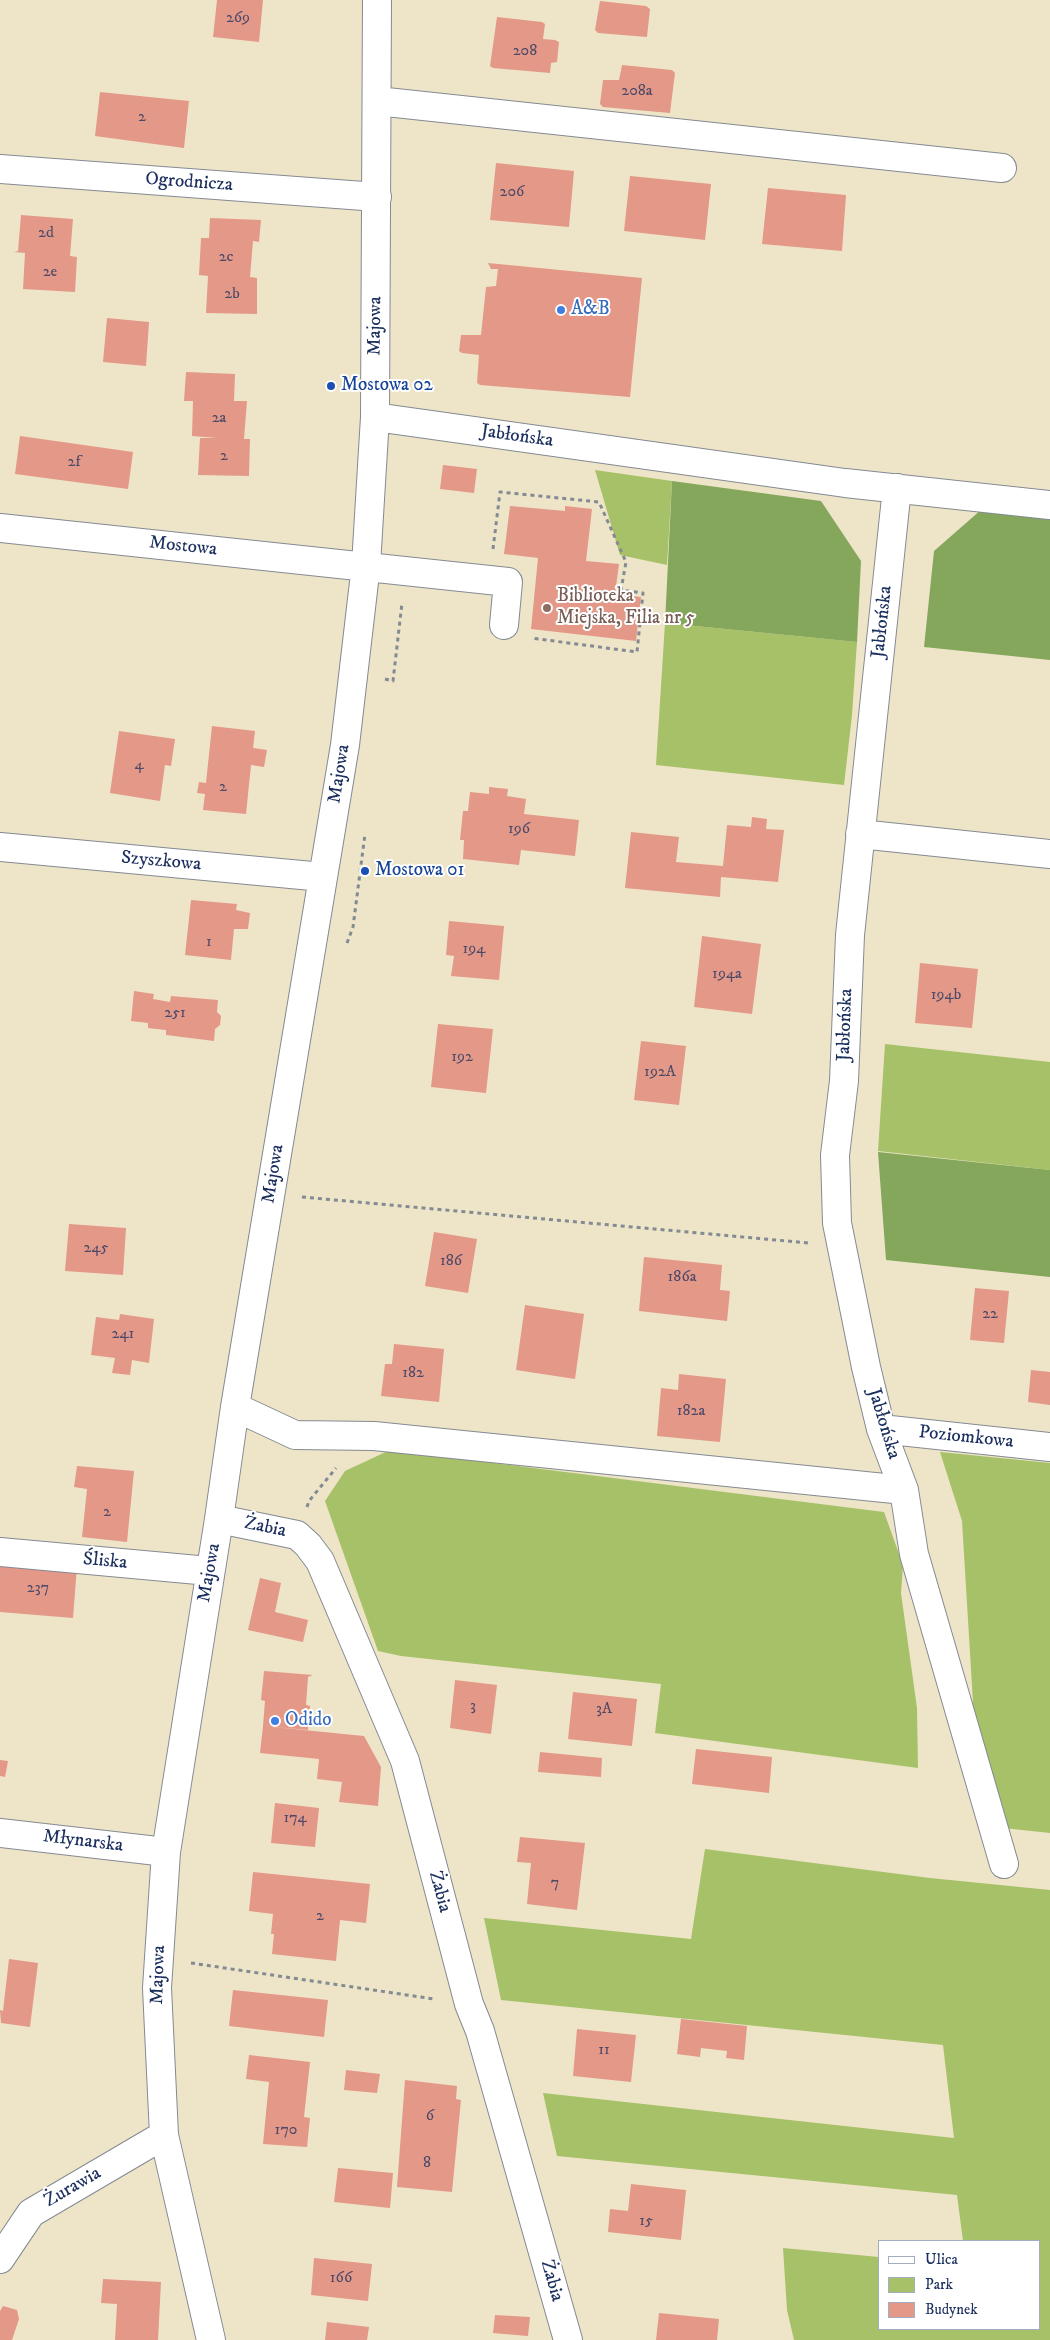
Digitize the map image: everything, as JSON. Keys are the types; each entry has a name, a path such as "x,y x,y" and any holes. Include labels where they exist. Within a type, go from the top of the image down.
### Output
{"street":[{"name":"Majowa","path":"211,2340 164,2135 157,1988 166,1852 235,1407 344,745 366,565 375,417 377,0"},
{"path":"377,101 1002,168"},
{"name":"Ogrodnicza","path":"0,168 377,196"},
{"name":"Jabłońska","path":"375,417 897,488 1050,505"},
{"name":"Jabłońska","path":"897,488 850,935 844,1081 835,1155 837,1223 866,1367 882,1429 904,1490 914,1554 1004,1864"},
{"name":"Mostowa","path":"0,528 366,565 490,580"},
{"path":"490,580 508,582 504,625"},
{"path":"860,834 1050,854"},
{"name":"Szyszkowa","path":"0,847 323,877"},
{"path":"235,1407 295,1435 374,1436 904,1490"},
{"name":"Poziomkowa","path":"882,1429 1050,1447"},
{"name":"Żabia","path":"219,1519 297,1535 308,1545 320,1561 405,1761 469,2004 480,2031 568,2340"},
{"name":"Śliska","path":"0,1552 209,1571"},
{"name":"Młynarska","path":"0,1833 166,1852"},
{"name":"Żurawia","path":"0,2259 31,2213 164,2135"}],"path":[{"path":"490,580 500,492 598,502 626,562 621,590 643,593 637,652 503,635 504,625"},
{"path":"271,1194 842,1246"},
{"path":"297,1535 310,1501 333,1471 374,1436"},
{"path":"159,1958 469,2004"}],"green space":[{"path":"595,470 672,481 667,565 620,555"},
{"path":"672,481 821,501 861,561 857,642 665,623"},
{"path":"982,509 1050,518 1050,660 924,647 934,551"},
{"path":"665,623 857,642 852,715 844,785 656,765"},
{"path":"885,1044 1050,1062 1050,1170 878,1151"},
{"path":"878,1152 1050,1170 1050,1277 886,1260"},
{"path":"390,1450 884,1512 903,1565 901,1593 917,1708 918,1768 655,1733 661,1684 401,1656 378,1651 325,1501 345,1471"},
{"path":"940,1452 1050,1463 1050,1833 1003,1828 974,1719 962,1521"},
{"path":"705,1849 930,1878 1050,1890 1050,2340 794,2340 787,2310 783,2248 878,2257 878,2330 1040,2330 1040,2240 963,2240 957,2195 557,2156 543,2093 954,2138 943,2045 501,2000 484,1918 691,1939"}],"building":[{"path":"217,0 263,0 259,42 213,37"},
{"path":"600,1 646,6 650,9 647,37 598,33 595,30"},
{"path":"497,17 542,22 545,24 543,39 559,42 557,62 551,63 550,73 493,68 490,66"},
{"path":"622,65 672,70 675,73 670,113 603,107 600,104 603,80 619,80"},
{"path":"100,92 189,101 184,148 95,136"},
{"path":"496,163 574,171 569,227 490,220"},
{"path":"630,176 711,184 705,240 624,231"},
{"path":"768,188 846,195 842,251 762,244"},
{"path":"21,215 73,219 70,256 77,257 75,292 23,289 25,253 14,252 18,251"},
{"path":"210,218 261,220 259,242 253,241 250,277 257,278 257,314 206,313 208,276 199,275 201,238 209,238"},
{"name":"A&B","path":"488,263 642,278 630,397 480,385 477,383 479,355 459,351 461,335 481,335 486,287 496,286 498,269 491,269"},
{"path":"107,318 149,322 146,366 103,362"},
{"path":"186,372 235,374 234,401 247,401 244,439 250,439 249,476 198,475 200,438 217,438 192,436 193,401 184,401"},
{"path":"20,436 133,452 128,489 15,474"},
{"path":"443,465 477,469 474,493 440,489"},
{"path":"510,506 565,511 565,506 592,509 586,561 619,564 615,594 641,597 636,641 531,629 538,558 504,554"},
{"path":"212,726 255,731 253,748 267,750 264,767 251,765 246,814 203,810 205,794 197,793 199,782 206,783"},
{"path":"119,731 175,739 171,766 165,765 160,801 110,793"},
{"path":"489,787 508,789 507,796 526,799 524,814 579,820 575,856 521,850 519,865 463,859 464,840 460,840 463,811 468,811 470,792 489,794"},
{"path":"752,817 767,819 766,829 784,830 778,882 721,877 720,897 625,888 631,832 679,837 676,862 723,866 727,825 751,827"},
{"path":"191,900 237,904 236,910 250,913 248,929 234,929 231,960 185,955"},
{"path":"449,921 504,926 499,980 451,976 454,956 446,955"},
{"path":"702,936 761,944 752,1014 694,1007"},
{"path":"920,963 978,969 972,1028 915,1023"},
{"path":"134,991 154,994 153,999 170,1002 171,996 218,1000 217,1012 221,1016 220,1025 215,1029 214,1041 166,1035 166,1030 148,1028 148,1023 131,1021"},
{"path":"438,1024 493,1029 486,1093 431,1087"},
{"path":"641,1041 686,1046 679,1105 634,1100"},
{"path":"69,1224 126,1228 123,1275 65,1271"},
{"path":"434,1232 477,1239 468,1293 425,1286"},
{"path":"644,1257 722,1265 720,1290 730,1291 727,1321 639,1311"},
{"path":"975,1288 1009,1291 1004,1343 970,1340"},
{"path":"525,1305 584,1314 575,1379 516,1370"},
{"path":"120,1314 154,1319 149,1363 132,1360 130,1375 112,1373 115,1358 91,1355 96,1317 119,1320"},
{"path":"394,1344 444,1349 439,1402 381,1396 385,1364 392,1364"},
{"path":"1031,1370 1050,1372 1050,1405 1028,1402"},
{"path":"679,1374 726,1379 720,1442 657,1436 661,1388 678,1390"},
{"path":"77,1466 134,1471 127,1542 82,1537 87,1489 74,1487"},
{"path":"0,1561 77,1566 73,1618 0,1612"},
{"path":"260,1578 281,1583 275,1612 308,1620 303,1642 248,1630"},
{"path":"264,1671 313,1675 308,1677 306,1705 310,1706 308,1730 263,1726 265,1701 261,1700"},
{"path":"455,1680 497,1685 491,1734 450,1728"},
{"path":"573,1692 637,1699 632,1746 568,1739"},
{"path":"263,1726 364,1736 381,1767 378,1806 339,1802 342,1782 317,1779 319,1759 260,1753"},
{"path":"696,1749 772,1757 769,1793 692,1784"},
{"path":"540,1752 602,1758 601,1777 538,1772"},
{"path":"0,1760 8,1761 5,1777 0,1776"},
{"path":"275,1803 319,1808 315,1847 271,1843"},
{"path":"520,1837 585,1843 577,1910 527,1904 531,1863 517,1862"},
{"path":"253,1872 370,1884 366,1923 340,1920 336,1961 272,1954 273,1914 249,1911"},
{"path":"9,1959 38,1963 30,2027 1,2023 0,2010 3,2011"},
{"path":"233,1990 328,2000 324,2037 229,2026"},
{"path":"681,2019 747,2026 744,2060 726,2058 727,2051 701,2048 700,2057 677,2054"},
{"path":"577,2029 636,2035 631,2082 573,2076"},
{"path":"249,2055 310,2062 304,2117 310,2118 307,2147 263,2144 269,2082 246,2079"},
{"path":"346,2070 380,2074 377,2093 344,2090"},
{"path":"405,2080 457,2086 456,2099 461,2100 452,2192 397,2187"},
{"path":"338,2168 393,2173 390,2208 334,2202"},
{"path":"631,2184 686,2190 681,2240 608,2232 610,2209 628,2211"},
{"path":"314,2258 372,2264 368,2301 311,2295"},
{"path":"103,2279 161,2282 158,2340 115,2340 117,2304 101,2303"},
{"path":"3,2306 17,2310 19,2319 12,2340 0,2340 0,2311"},
{"path":"659,2313 719,2319 717,2340 656,2340"},
{"path":"495,2315 530,2317 528,2336 493,2333"},
{"path":"327,2322 369,2327 367,2340 325,2340"}],"place":[{"name":"A&B","path":"561,310"},
{"name":"Mostowa 02","path":"331,386"},
{"name":"Biblioteka Miejska, Filia nr 5","path":"547,608"},
{"name":"Mostowa 01","path":"365,871"},
{"name":"Odido","path":"275,1721"}]}
